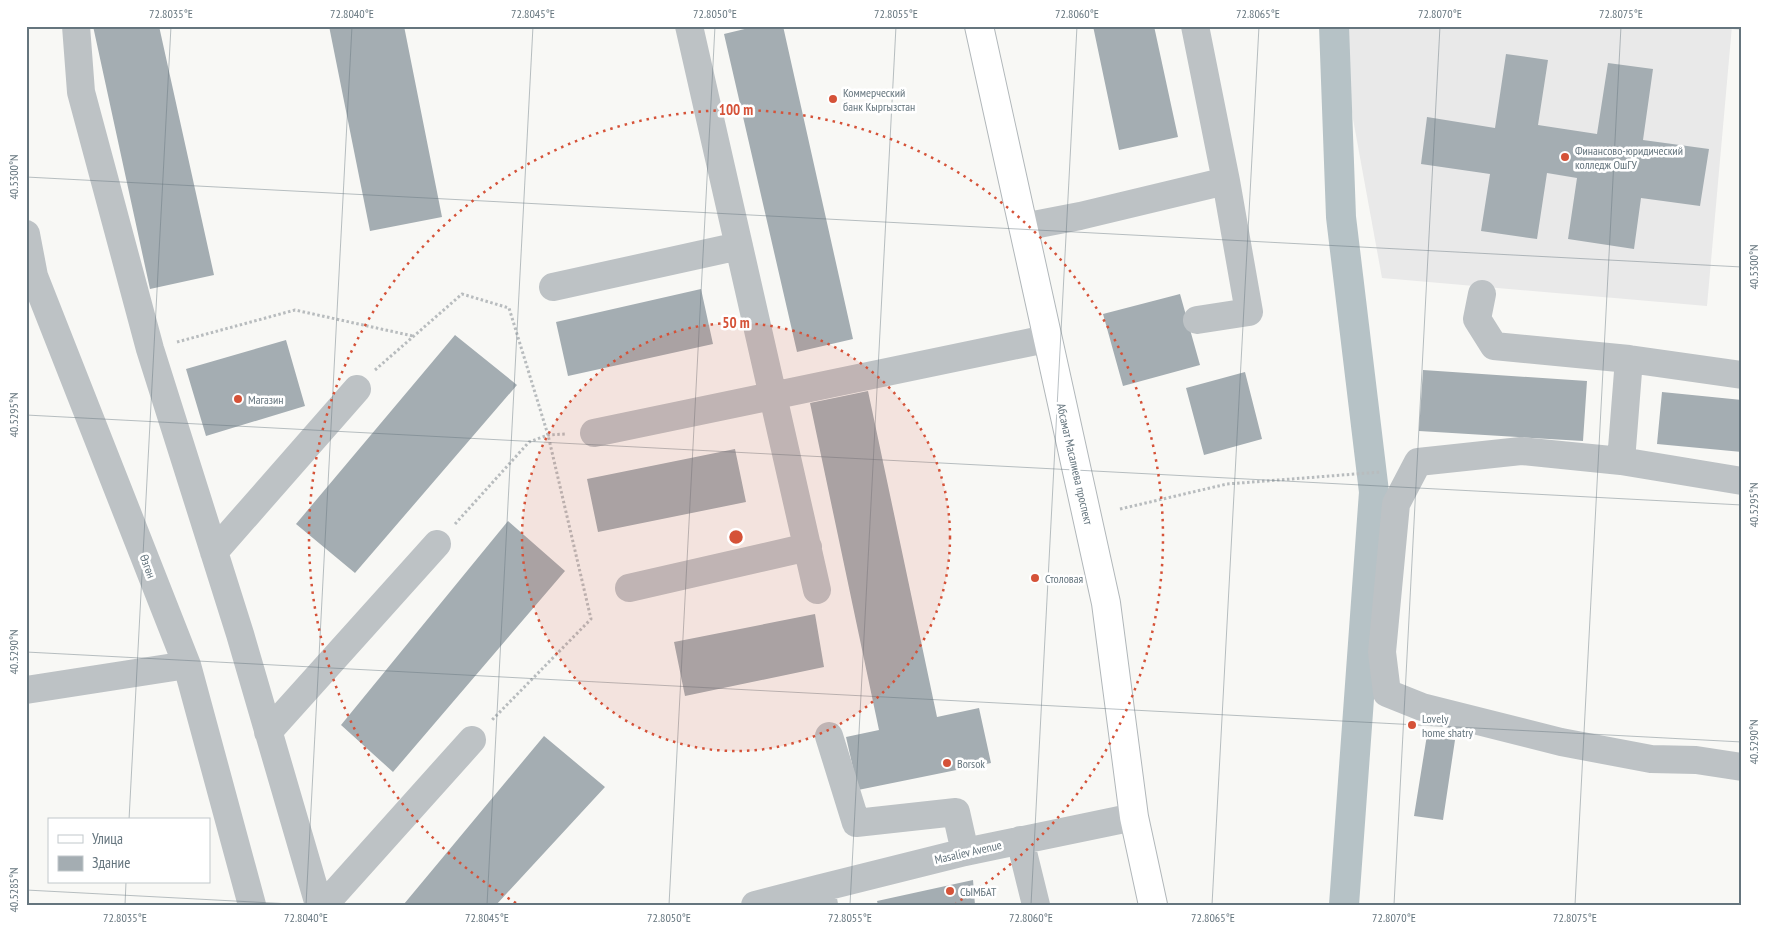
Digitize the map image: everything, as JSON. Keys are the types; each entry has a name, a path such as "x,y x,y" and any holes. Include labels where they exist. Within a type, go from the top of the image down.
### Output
{"main road":[{"name":"Абсамат Масалиева проспект","path":"979,26 1046,339 1106,603 1134,817 1153,905"}],"street":[{"path":"76,26 82,92 150,349 214,552 319,905"},
{"path":"689,26 818,590"},
{"path":"1195,26 1226,181 1249,312 1197,320"},
{"path":"1023,227 1080,216 1226,181"},
{"name":"Өзгөн","path":"26,234 30,276 187,666 252,905"},
{"path":"553,287 739,246"},
{"path":"1482,294 1477,319 1494,346 1629,359 1742,374"},
{"path":"594,433 1046,339"},
{"path":"1621,461 1629,359"},
{"path":"214,552 357,389"},
{"path":"1742,482 1621,461 1521,451 1418,462 1396,504 1382,652 1387,693 1422,707 1561,742 1651,759 1696,760 1742,767"},
{"path":"268,732 437,544"},
{"path":"629,588 808,547"},
{"path":"26,690 187,666"},
{"path":"829,736 856,823 956,812 965,852"},
{"path":"324,905 472,740"},
{"name":"Masaliev Avenue","path":"755,905 822,896 965,852 1134,817"},
{"path":"1020,840 1036,905"}],"path":[{"path":"357,389 383,362 462,294 509,308 548,435 591,619 472,740"},
{"path":"150,349 296,310 413,336"},
{"path":"437,544 529,442 548,435"},
{"path":"1120,509 1227,484 1391,471"}],"shaded area":[{"path":"1340,26 1732,26 1707,306 1382,278 1353,119"}],"building":[{"path":"93,26 159,26 214,275 150,289"},
{"path":"329,26 404,26 442,217 370,231"},
{"path":"757,26 783,26 853,339 797,352 724,34"},
{"path":"1093,26 1154,26 1178,137 1119,150"},
{"name":"Финансово-юридический колледж ОшГУ","path":"1506,54 1548,60 1538,125 1597,134 1608,63 1653,69 1643,140 1709,149 1700,206 1641,198 1634,249 1568,239 1577,178 1547,173 1537,239 1481,231 1490,174 1421,164 1427,117 1495,128"},
{"path":"701,289 713,344 568,376 556,322"},
{"path":"1180,294 1200,365 1123,386 1103,314"},
{"path":"455,335 517,385 355,573 296,524"},
{"path":"286,340 305,406 206,436 186,369"},
{"path":"1423,370 1587,381 1583,441 1419,431"},
{"path":"1245,372 1262,439 1204,455 1186,388"},
{"path":"868,391 937,717 979,708 991,763 858,790 846,737 879,730 810,403"},
{"path":"1662,392 1742,400 1742,452 1657,444"},
{"path":"735,449 746,502 598,532 587,479"},
{"path":"508,521 565,571 393,772 341,725"},
{"path":"815,614 824,667 685,696 674,642"},
{"path":"1427,735 1455,740 1443,820 1414,816"},
{"path":"544,736 605,787 496,905 405,905 404,904"},
{"name":"СЫМБАТ","path":"973,880 975,905 878,905 877,901"}],"waterway":[{"path":"1334,26 1341,217 1374,492 1344,905"}],"place":[{"name":"Коммерческий банк Кыргызстан","path":"833,99"},
{"name":"Финансово-юридический колледж ОшГУ","path":"1565,157"},
{"name":"Магазин","path":"238,399"},
{"name":"Столовая","path":"1035,578"},
{"name":"Lovely home shatry","path":"1412,725"},
{"name":"Borsok","path":"947,763"},
{"name":"СЫМБАТ","path":"950,891"}]}
